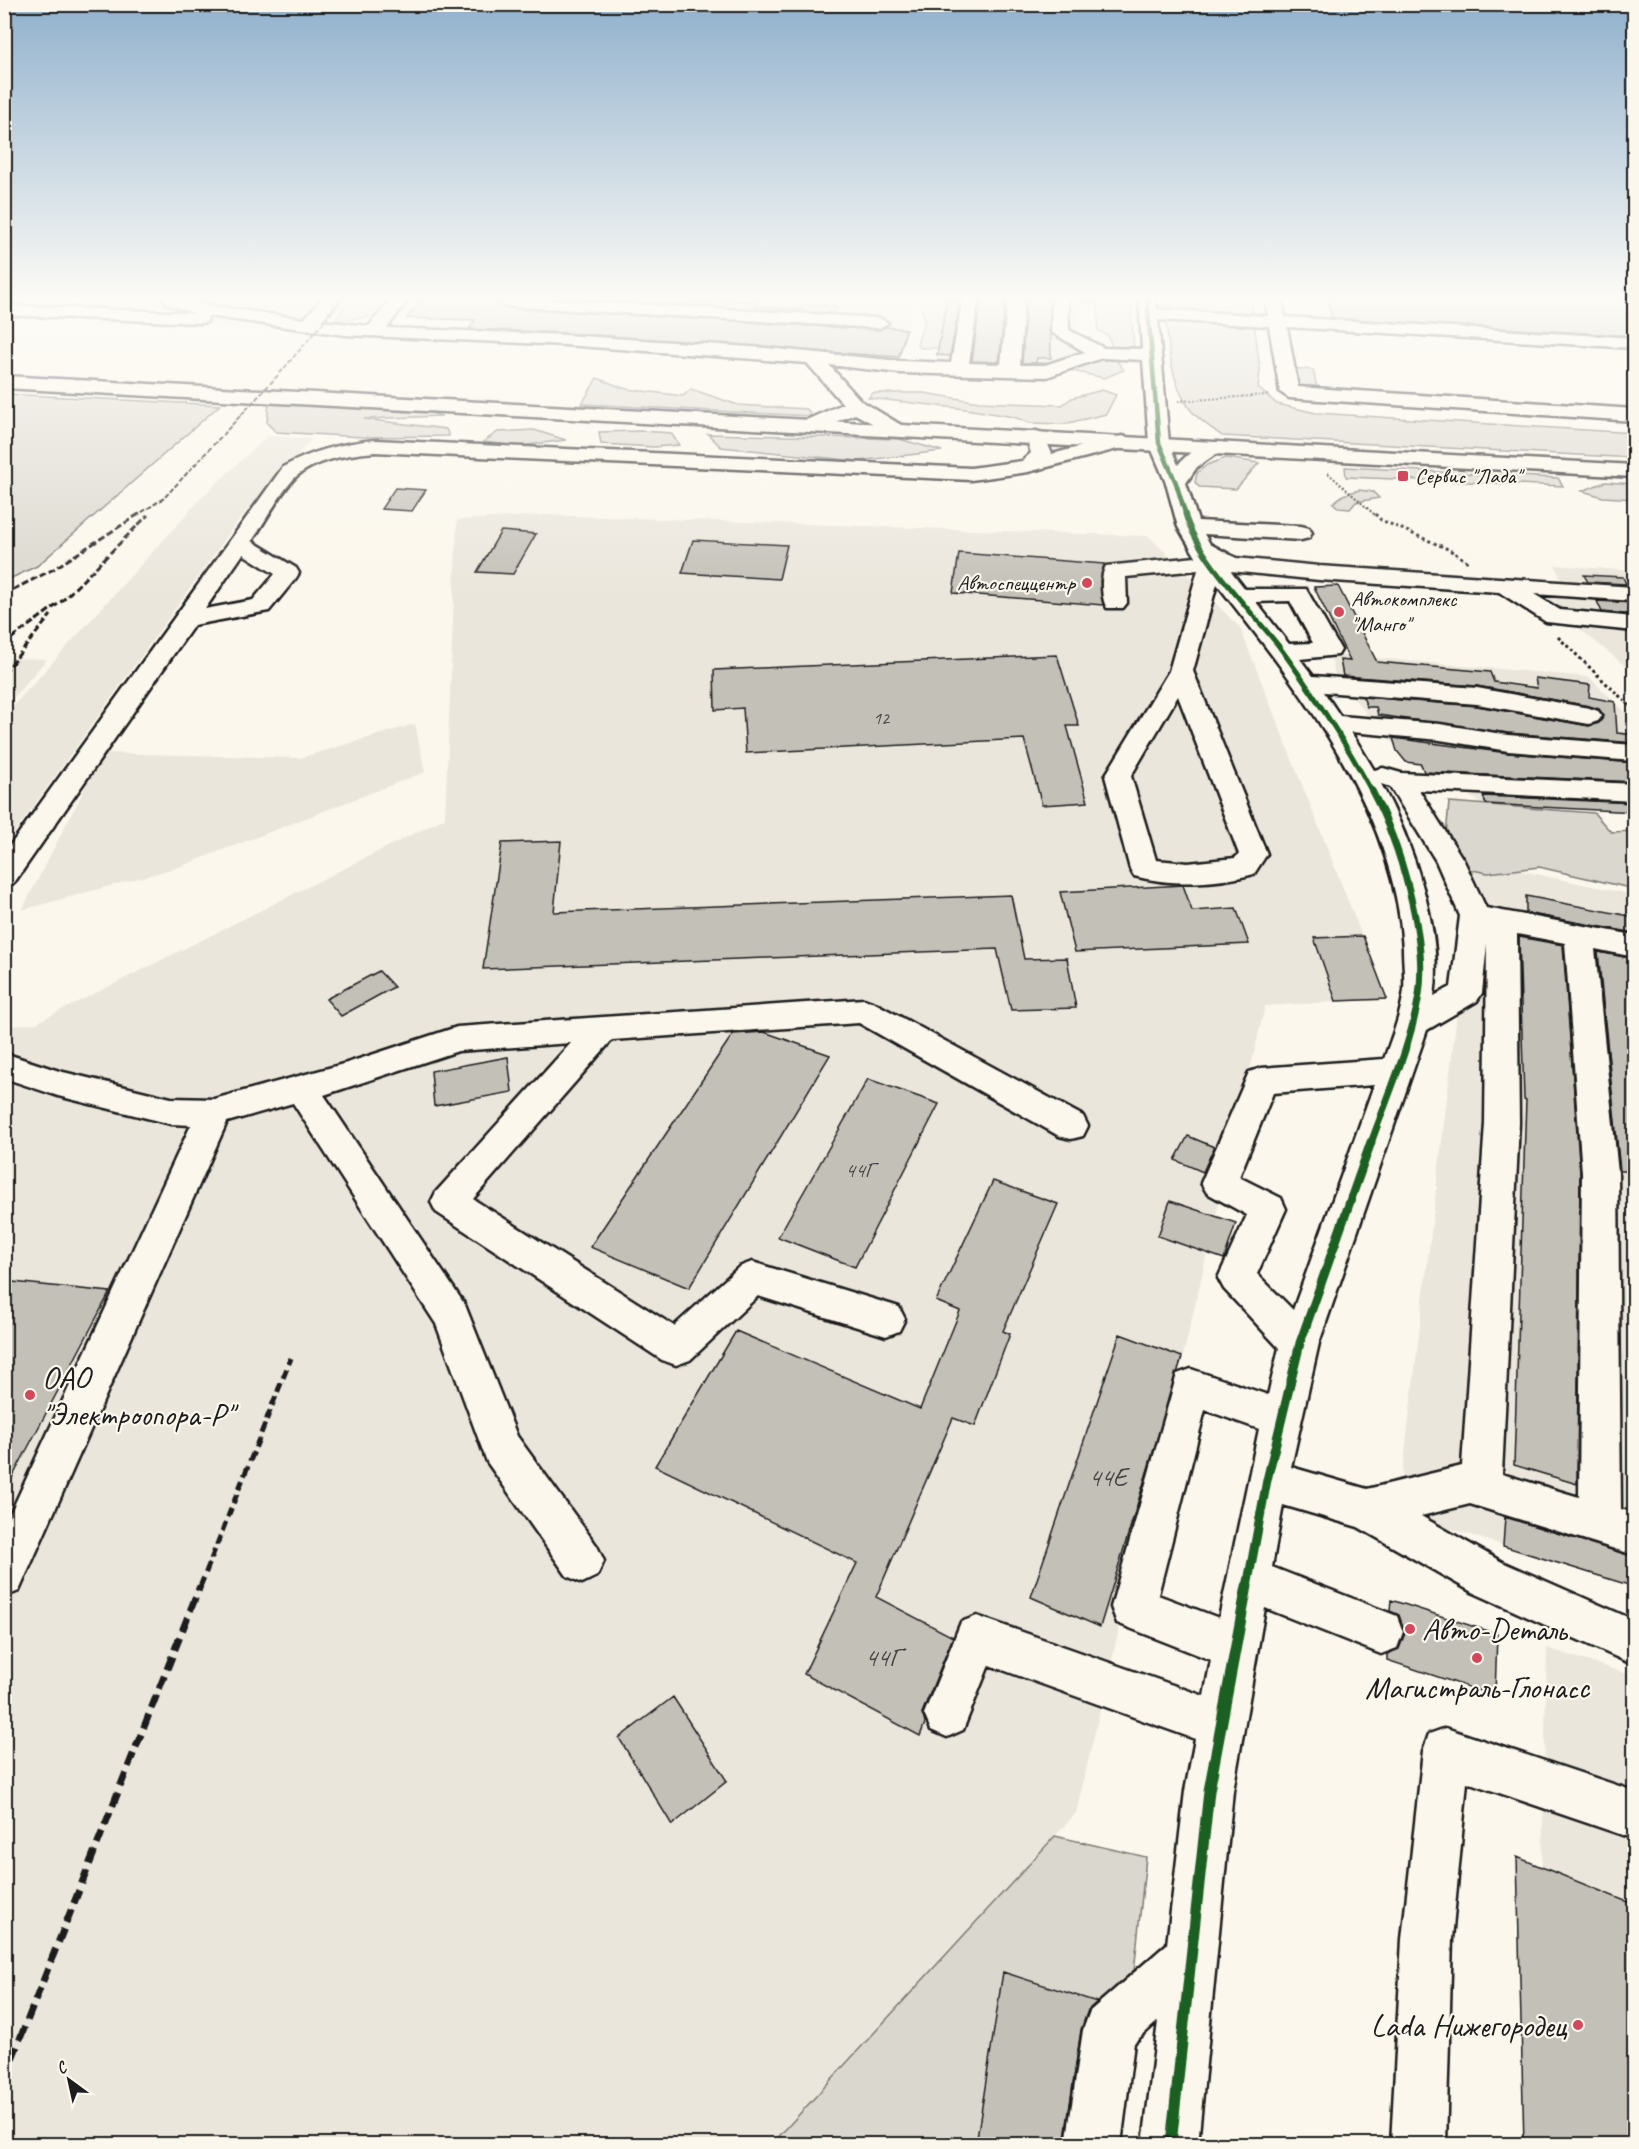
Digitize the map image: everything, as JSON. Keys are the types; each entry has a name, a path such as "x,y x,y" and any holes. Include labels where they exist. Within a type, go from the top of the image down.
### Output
{"street":[{"path":"291,397 1159,443 1635,471"},
{"path":"847,397 854,405 894,429"},
{"path":"1155,397 1159,443 1176,483 1189,527 1206,555 1305,683 1361,771 1386,822 1407,881 1420,951 1420,986 1413,1023 1300,1343 1268,1480 1209,1791 1171,2145"},
{"path":"1372,397 1635,414"},
{"path":"812,425 843,413 854,405"},
{"path":"1028,466 1042,454 1036,437"},
{"path":"4,876 290,471 318,455 347,447 387,447 971,474 1028,466 1122,442"},
{"path":"1176,483 1190,463 1216,447"},
{"path":"1189,527 1301,533"},
{"path":"184,619 261,606 288,573 239,542"},
{"path":"1181,671 1253,854 1244,867 1188,873 1144,869 1118,776 1181,671 1206,555"},
{"path":"1115,603 1114,571 1206,555 1231,564 1319,573 1635,594"},
{"path":"1503,584 1554,617 1597,621 1630,634"},
{"path":"1238,597 1298,594 1329,650 1281,652"},
{"path":"1305,683 1477,696 1589,716"},
{"path":"1332,723 1440,732 1508,743 1635,753"},
{"path":"1361,771 1400,781 1635,792"},
{"path":"1400,781 1489,919 1502,1123 1481,1487"},
{"path":"1413,1023 1466,993 1489,919"},
{"path":"1489,919 1635,946"},
{"path":"1367,1509 1470,1484 1617,1529 1600,1173 1579,936"},
{"path":"4,1065 58,1083 171,1111 214,1112 302,1088 457,1039 864,1011 1071,1126"},
{"path":"603,1029 449,1202 676,1348 752,1278 886,1319"},
{"path":"1300,1343 1237,1278 1268,1209 1219,1183 1261,1081 1396,1071"},
{"path":"302,1088 452,1317 501,1448 582,1561"},
{"path":"4,1576 214,1112"},
{"path":"1236,1647 1133,1607 1191,1387 1282,1418"},
{"path":"1268,1480 1367,1509 1488,1577 1635,1643"},
{"path":"1249,1580 1381,1632"},
{"path":"947,1714 977,1638 1221,1725"},
{"path":"1418,2145 1427,1939 1446,1751 1635,1815"},
{"path":"1094,2145 1109,2030 1192,1956"}],"path":[{"path":"1179,408 1178,400 1223,397"}],"shaded area":[{"path":"4,397 69,397 220,405 37,566 5,581"},
{"path":"586,397 715,397 738,405 807,409 811,416 582,404"},
{"path":"950,397 979,402 1062,405 1072,398 1115,397 1106,414 1064,424 1030,423 1014,417 966,409 868,398"},
{"path":"1182,397 1269,397 1277,404 1316,413 1634,433 1634,458 1222,436 1190,409"},
{"path":"269,402 424,411 442,416 364,419 446,429 449,436 363,437 276,432 267,423"},
{"path":"534,430 566,440 519,446 483,442 498,432"},
{"path":"599,432 671,433 679,445 654,447 601,444"},
{"path":"708,434 899,439 942,451 858,461 721,447"},
{"path":"268,436 312,439 238,521 5,846 5,715 205,494"},
{"path":"1226,458 1259,463 1236,489 1199,487 1195,482 1197,473 1207,465"},
{"path":"1345,467 1558,478 1563,486 1346,477"},
{"path":"1605,482 1634,484 1634,499 1603,497 1582,491"},
{"path":"1359,490 1373,492 1379,498 1356,502 1350,509 1339,508 1333,503 1343,495"},
{"path":"545,515 1149,536 1240,628 1387,999 1265,1006 1076,1813 772,2144 5,2144 4,1027 36,1023 445,818 457,520"},
{"path":"1555,565 1634,571 1634,673 1580,629 1578,624 1551,621 1533,578 1561,580"},
{"path":"1330,654 1589,677 1634,720 1634,813 1483,804 1407,759 1336,679"},
{"path":"4,658 47,659 5,707"},
{"path":"415,724 425,772 179,867 22,910 103,753 300,758"},
{"path":"1449,802 1594,813 1611,832 1634,831 1634,889 1539,867 1488,873 1467,869 1446,836"},
{"path":"1475,861 1634,895 1634,1587 1398,1512"},
{"path":"1547,1648 1634,1676 1634,2144 1524,2144 1517,1857 1542,1867"},
{"path":"1055,1836 1146,1857 1116,2144 772,2144"}],"building":[{"path":"395,488 426,490 412,511 381,509"},
{"path":"501,531 536,534 513,574 477,572"},
{"path":"693,540 787,545 779,579 682,573"},
{"path":"959,553 1104,564 1100,581 1103,605 953,593"},
{"path":"1584,575 1623,577 1626,584 1588,582"},
{"path":"1338,586 1377,662 1490,672 1494,682 1537,688 1535,678 1590,685 1589,697 1615,702 1617,733 1635,735 1635,743 1508,733 1378,715 1376,707 1367,707 1363,697 1477,706 1589,726 1599,723 1604,716 1599,709 1589,706 1477,686 1343,676 1340,660 1350,661 1314,587"},
{"path":"1597,601 1635,603 1635,615 1602,612"},
{"path":"1057,655 1079,726 1067,726 1088,802 1042,805 1024,739 746,753 743,708 715,710 714,670"},
{"path":"1393,738 1508,753 1635,763 1635,782 1424,772 1421,764 1406,762 1397,751"},
{"path":"1483,796 1635,803 1635,812 1486,804"},
{"path":"561,841 554,912 1011,895 1024,959 1067,958 1076,1008 1011,1010 997,949 483,969 502,843"},
{"path":"1183,885 1192,911 1236,908 1249,944 1075,952 1060,892"},
{"path":"1526,896 1635,917 1635,933 1526,913"},
{"path":"1363,936 1387,999 1336,1001 1314,938"},
{"path":"1519,937 1563,945 1580,1173 1577,1484 1514,1465 1526,1100 1524,1099"},
{"path":"1598,952 1635,959 1635,1171 1620,1171"},
{"path":"379,971 394,987 341,1016 326,999"},
{"path":"764,1032 830,1055 689,1288 590,1247 733,1034"},
{"path":"508,1057 512,1092 434,1106 431,1071"},
{"path":"868,1079 939,1104 855,1267 778,1237"},
{"path":"1188,1136 1214,1147 1203,1172 1175,1160"},
{"path":"993,1181 1058,1204 1003,1331 1010,1334 975,1426 953,1418 876,1597 953,1637 922,1713 925,1723 920,1736 804,1674 857,1563 655,1466 736,1331 920,1409 960,1311 936,1301"},
{"path":"1170,1201 1236,1223 1224,1259 1158,1236"},
{"name":"ОАО \"Электроопора-Р\"","path":"13,1282 110,1292 4,1493 4,1297"},
{"path":"1120,1334 1182,1357 1100,1627 1031,1597"},
{"path":"1505,1517 1635,1557 1635,1587 1503,1546"},
{"path":"1391,1600 1497,1634 1495,1696 1387,1660 1387,1654 1399,1649 1405,1633 1399,1615 1390,1611"},
{"path":"673,1697 727,1781 672,1825 619,1738"},
{"name":"Lada Нижегородец","path":"1517,1857 1635,1905 1635,2145 1524,2145"},
{"path":"1003,1972 1097,2002 1088,2010 1081,2030 1064,2145 976,2145"}],"railway":[{"path":"136,516 164,498 257,397"},
{"path":"4,594 52,570 139,514"},
{"path":"4,644 62,601 148,515"},
{"path":"4,673 51,615"},
{"path":"200,1587 291,1358"},
{"path":"4,2079 200,1586"}],"cycle path":[{"path":"1155,397 1159,443 1176,483 1189,527 1201,548 1314,696 1349,749 1378,804 1402,861 1416,921 1420,983 1413,1023 1300,1343 1267,1480 1209,1791 1171,2144"}],"place":[{"name":"Сервис \"Лада\"","path":"1403,476"},
{"name":"Автоспеццентр","path":"1087,583"},
{"name":"Автокомплекс \"Манго\"","path":"1339,612"},
{"name":"ОАО \"Электроопора-Р\"","path":"30,1395"},
{"name":"Авто-Dеталь","path":"1410,1629"},
{"name":"Магистраль-Глонасс","path":"1477,1658"},
{"name":"Lada Нижегородец","path":"1578,2025"}]}
